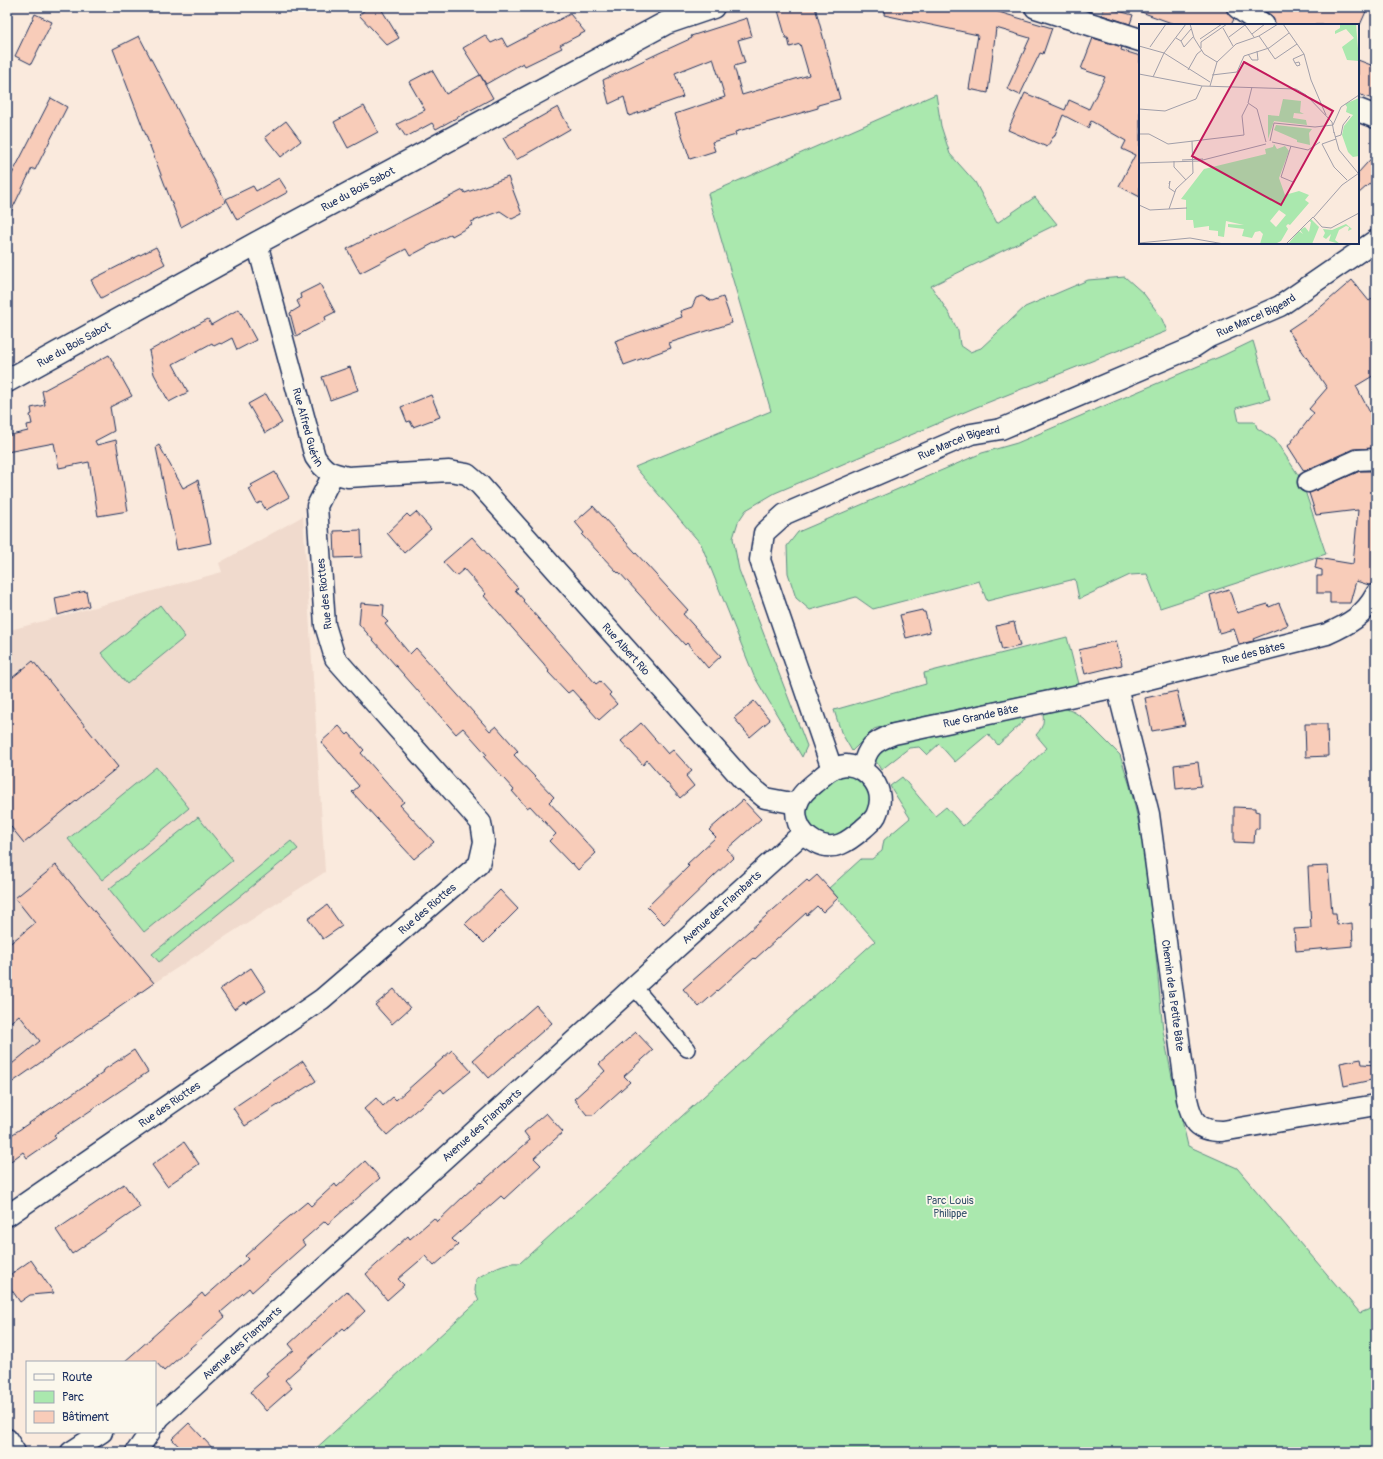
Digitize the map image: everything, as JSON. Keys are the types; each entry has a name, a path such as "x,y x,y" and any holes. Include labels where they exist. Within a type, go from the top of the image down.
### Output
{"main road":[{"name":"Rue du Bois Sabot","path":"7,381 257,243 666,23 713,7"},
{"path":"1036,7 1139,40"},
{"path":"1238,7 1262,24"},
{"path":"1359,110 1376,117"}],"street":[{"name":"Rue Marcel Bigeard","path":"832,769 760,560 764,533 785,514 971,434 1001,429 1194,348 1209,337 1280,306 1376,240"},
{"name":"Rue Alfred Guérin","path":"257,243 315,457 322,468 333,474 348,477 449,471 467,474"},
{"path":"1308,482 1357,460 1376,459"},
{"name":"Rue des Riottes","path":"7,1216 322,999 479,864 484,842 481,823 335,658 325,625 317,506 333,474"},
{"name":"Rue Albert Rio","path":"467,474 480,486 743,780 765,798 797,804"},
{"name":"Rue des Bâtes","path":"1117,687 1327,634 1341,628 1364,613 1376,594"},
{"name":"Rue Grande Bâte","path":"862,769 865,756 873,744 894,734 1117,687"},
{"name":"Chemin de la Petite Bâte","path":"1117,687 1149,814 1187,1098 1194,1122 1209,1130 1222,1131 1376,1105"},
{"path":"846,765 862,769 872,778 878,792 879,806 874,819 846,842 835,846 815,843 803,833 796,818 797,804 804,792 836,767 846,765"},
{"name":"Avenue des Flambarts","path":"156,1422 803,833"},
{"path":"634,987 687,1049"},
{"path":"71,1452 100,1433"},
{"name":"Avenue des Flambarts","path":"136,1452 148,1433"},
{"path":"7,1439 15,1452"}],"shaded area":[{"path":"303,516 325,872 154,983 7,1086 7,631 222,572 219,563"}],"green space":[{"path":"936,94 941,126 950,154 975,182 997,223 1035,197 1057,224 931,286 950,315 958,331 960,345 970,352 981,348 1025,307 1088,280 1125,277 1144,294 1161,317 1167,331 974,408 775,493 746,510 738,522 733,538 739,570 807,746 802,757 754,676 701,544 635,467 771,411 708,194"},
{"path":"1253,341 1270,399 1236,408 1239,422 1255,422 1257,428 1275,440 1301,479 1326,554 1160,608 1147,574 1130,575 1079,599 1075,579 987,601 979,581 873,609 856,597 810,610 796,598 788,573 787,546 798,532 982,453 1017,443 1224,355"},
{"path":"160,605 185,637 127,684 101,653"},
{"path":"1067,637 1079,684 898,722 874,729 852,751 841,732 834,710 926,684 924,673"},
{"name":"Parc Louis Philippe","path":"1061,707 1074,712 1083,718 1120,755 1130,786 1145,849 1152,895 1163,1031 1188,1146 1237,1168 1360,1313 1370,1309 1376,1310 1376,1452 312,1452 479,1300 475,1291 476,1279 502,1265 520,1263 875,941 829,888 861,859 872,859 882,851 884,840 910,818 890,786 902,777 935,816 946,807 963,826 1047,748 1036,735 1043,722 1042,708"},
{"path":"1024,711 1025,720 998,745 988,734 955,762 939,744 927,755 919,747 909,748 881,770 873,756 882,746"},
{"path":"156,767 189,808 102,880 68,839"},
{"path":"847,774 855,775 866,784 871,799 867,814 840,836 821,838 807,823 805,809 808,802 832,779"},
{"path":"198,817 233,860 144,932 109,889"},
{"path":"291,841 298,849 159,962 152,954"}],"building":[{"path":"368,7 380,7 399,38 387,45 359,15"},
{"path":"777,7 815,7 840,99 818,105 818,108 735,132 736,135 712,142 715,151 690,159 675,114 725,97 713,58 675,73 683,97 629,116 624,97 609,104 603,80 692,38 691,36 747,18 752,36 738,40 745,63 734,66 742,95 809,75 800,44 790,47"},
{"path":"885,7 967,7 981,10 982,7 1052,28 1043,54 1040,53 1020,95 1007,89 1030,38 996,28 988,93 969,89 978,35 884,15"},
{"path":"1104,7 1133,15 1130,24 1102,15"},
{"path":"1134,7 1226,7 1227,12 1234,19 1232,24 1174,24 1133,9"},
{"path":"1259,7 1368,7 1360,25 1275,24 1271,15"},
{"path":"35,14 52,22 31,64 15,56"},
{"path":"570,14 585,32 560,45 562,48 525,66 523,63 486,84 463,48 485,35 491,43 502,38 507,47"},
{"path":"139,36 226,202 181,227 113,49"},
{"path":"1093,38 1122,47 1121,50 1139,56 1139,196 1119,186 1135,155 1122,149 1126,141 1091,121 1088,128 1063,115 1054,137 1047,147 1008,130 1025,93 1065,110 1069,100 1089,109 1105,77 1081,69"},
{"path":"1359,60 1376,67 1376,100 1359,94"},
{"path":"432,70 446,94 480,75 493,98 436,129 432,123 406,137 397,124 425,110 409,82"},
{"path":"51,98 67,107 35,170 32,168 7,220 7,184"},
{"path":"364,106 378,132 348,148 334,122"},
{"path":"558,107 570,129 516,160 503,138"},
{"path":"286,121 301,141 281,157 265,137"},
{"path":"1376,153 1376,178 1359,193 1359,172"},
{"path":"508,177 522,214 512,219 500,211 471,222 472,225 452,236 451,234 410,256 406,249 360,273 347,249 463,190 465,193"},
{"path":"279,178 288,192 237,220 226,199 253,186 256,191"},
{"path":"156,247 165,264 101,298 91,280"},
{"path":"1352,280 1369,301 1376,296 1376,374 1356,386 1376,424 1376,448 1353,449 1304,471 1288,446 1314,413 1309,409 1327,388 1288,330 1315,312"},
{"path":"320,284 335,312 325,317 326,320 296,336 290,313 300,307 297,301 301,298 300,294"},
{"path":"703,296 712,301 723,297 732,323 669,343 671,348 624,365 615,341 682,317 680,311 692,307 696,298"},
{"path":"239,309 256,340 237,350 232,338 214,346 212,343 173,364 188,392 169,402 154,374 149,351 208,319 211,325"},
{"path":"109,355 132,396 110,407 114,431 95,441 97,445 116,440 128,511 98,516 89,462 59,468 54,443 7,452 7,436 28,431 27,425 32,424 30,415 32,414 31,408 45,405 42,391"},
{"path":"350,367 358,390 330,400 322,377"},
{"path":"266,394 282,423 265,433 248,404"},
{"path":"431,395 440,417 413,427 410,421 407,422 401,407"},
{"path":"159,445 183,488 198,480 211,543 177,550 156,447"},
{"path":"1360,471 1376,471 1376,583 1369,585 1356,581 1350,603 1330,603 1330,593 1317,593 1317,576 1322,576 1322,570 1315,568 1317,558 1353,564 1358,510 1316,515 1309,493"},
{"path":"275,472 289,497 266,510 261,502 257,504 249,489 253,487 251,485"},
{"path":"593,506 688,610 683,614 721,656 708,668 687,643 685,645 619,572 618,573 582,535 584,533 575,522"},
{"path":"416,512 431,529 404,553 387,533 407,514 410,517"},
{"path":"361,530 362,557 335,558 334,531"},
{"path":"472,537 518,588 515,590 524,600 523,601 596,684 600,681 611,693 609,695 617,704 599,720 572,690 568,693 548,672 549,671 544,664 484,596 486,594 464,569 456,576 443,562"},
{"path":"1229,589 1237,613 1268,604 1269,607 1279,603 1288,625 1253,639 1254,641 1239,644 1234,629 1219,633 1210,595"},
{"path":"86,591 89,606 58,615 55,598"},
{"path":"361,603 384,605 383,617 388,622 385,624 410,654 416,648 490,731 496,726 518,751 514,755 554,797 549,802 596,853 578,870 549,841 556,834 530,806 527,808 512,791 514,790 484,757 487,755 463,728 456,734 359,624"},
{"path":"922,610 925,612 930,632 906,638 900,615"},
{"path":"1014,622 1020,646 1002,650 996,626"},
{"path":"1116,641 1122,665 1085,674 1079,650"},
{"path":"33,661 118,767 24,843 7,822 7,682"},
{"path":"1177,691 1185,725 1152,731 1145,698"},
{"path":"754,701 770,720 750,737 734,718"},
{"path":"641,723 668,754 673,750 692,771 686,776 694,786 680,798 647,760 643,765 621,741"},
{"path":"1305,724 1327,724 1328,756 1306,757"},
{"path":"339,726 347,735 349,733 364,750 361,753 404,802 400,805 434,842 414,859 352,792 359,786 321,742"},
{"path":"1198,762 1201,786 1176,789 1174,765"},
{"path":"743,800 761,819 727,849 734,857 664,924 647,907 689,866 687,864 716,837 709,830"},
{"path":"1234,807 1255,808 1255,811 1259,812 1259,829 1255,829 1254,843 1234,842"},
{"path":"56,865 154,983 7,1086 7,1068 40,1041 19,1015 7,1025 7,946 35,923 15,898"},
{"path":"1328,866 1332,913 1336,913 1337,925 1352,923 1353,946 1296,951 1294,929 1311,928 1308,867"},
{"path":"817,875 838,898 823,912 817,906 807,915 806,913 699,1007 683,989 807,880 809,882"},
{"path":"500,890 518,909 484,943 465,924"},
{"path":"327,905 342,926 323,939 308,919"},
{"path":"251,968 266,991 246,1004 244,1002 234,1009 220,989"},
{"path":"394,989 410,1008 392,1024 375,1005"},
{"path":"536,1005 552,1023 489,1078 473,1060"},
{"path":"636,1032 653,1050 624,1076 630,1082 593,1115 587,1115 574,1099 605,1071 599,1064"},
{"path":"134,1050 148,1072 54,1135 56,1138 27,1158 23,1152 7,1164 7,1138 103,1073 102,1071"},
{"path":"452,1050 471,1071 444,1093 441,1089 387,1135 364,1109 376,1098 383,1106 393,1097 396,1100"},
{"path":"1361,1059 1362,1064 1376,1065 1376,1079 1344,1086 1340,1063"},
{"path":"303,1061 316,1081 245,1126 233,1108"},
{"path":"546,1113 563,1132 534,1158 541,1165 504,1199 501,1196 452,1239 458,1245 434,1266 425,1256 398,1279 404,1285 387,1300 366,1274 408,1236 410,1239 434,1218 437,1222 465,1195 530,1140 524,1132"},
{"path":"184,1142 199,1164 167,1186 152,1165"},
{"path":"365,1161 380,1178 328,1224 325,1221 302,1241 305,1245 252,1292 249,1288 221,1312 225,1317 164,1371 156,1361 125,1361 202,1293 205,1297 248,1259 245,1256 307,1202 311,1206 335,1184 337,1187"},
{"path":"124,1184 140,1207 72,1254 56,1230"},
{"path":"31,1260 54,1293 30,1295 20,1302 7,1283 7,1277"},
{"path":"347,1291 365,1311 345,1330 343,1328 285,1380 292,1388 266,1411 250,1392 268,1376 266,1373 294,1350 289,1344"},
{"path":"189,1423 216,1452 184,1452 172,1439"}]}
